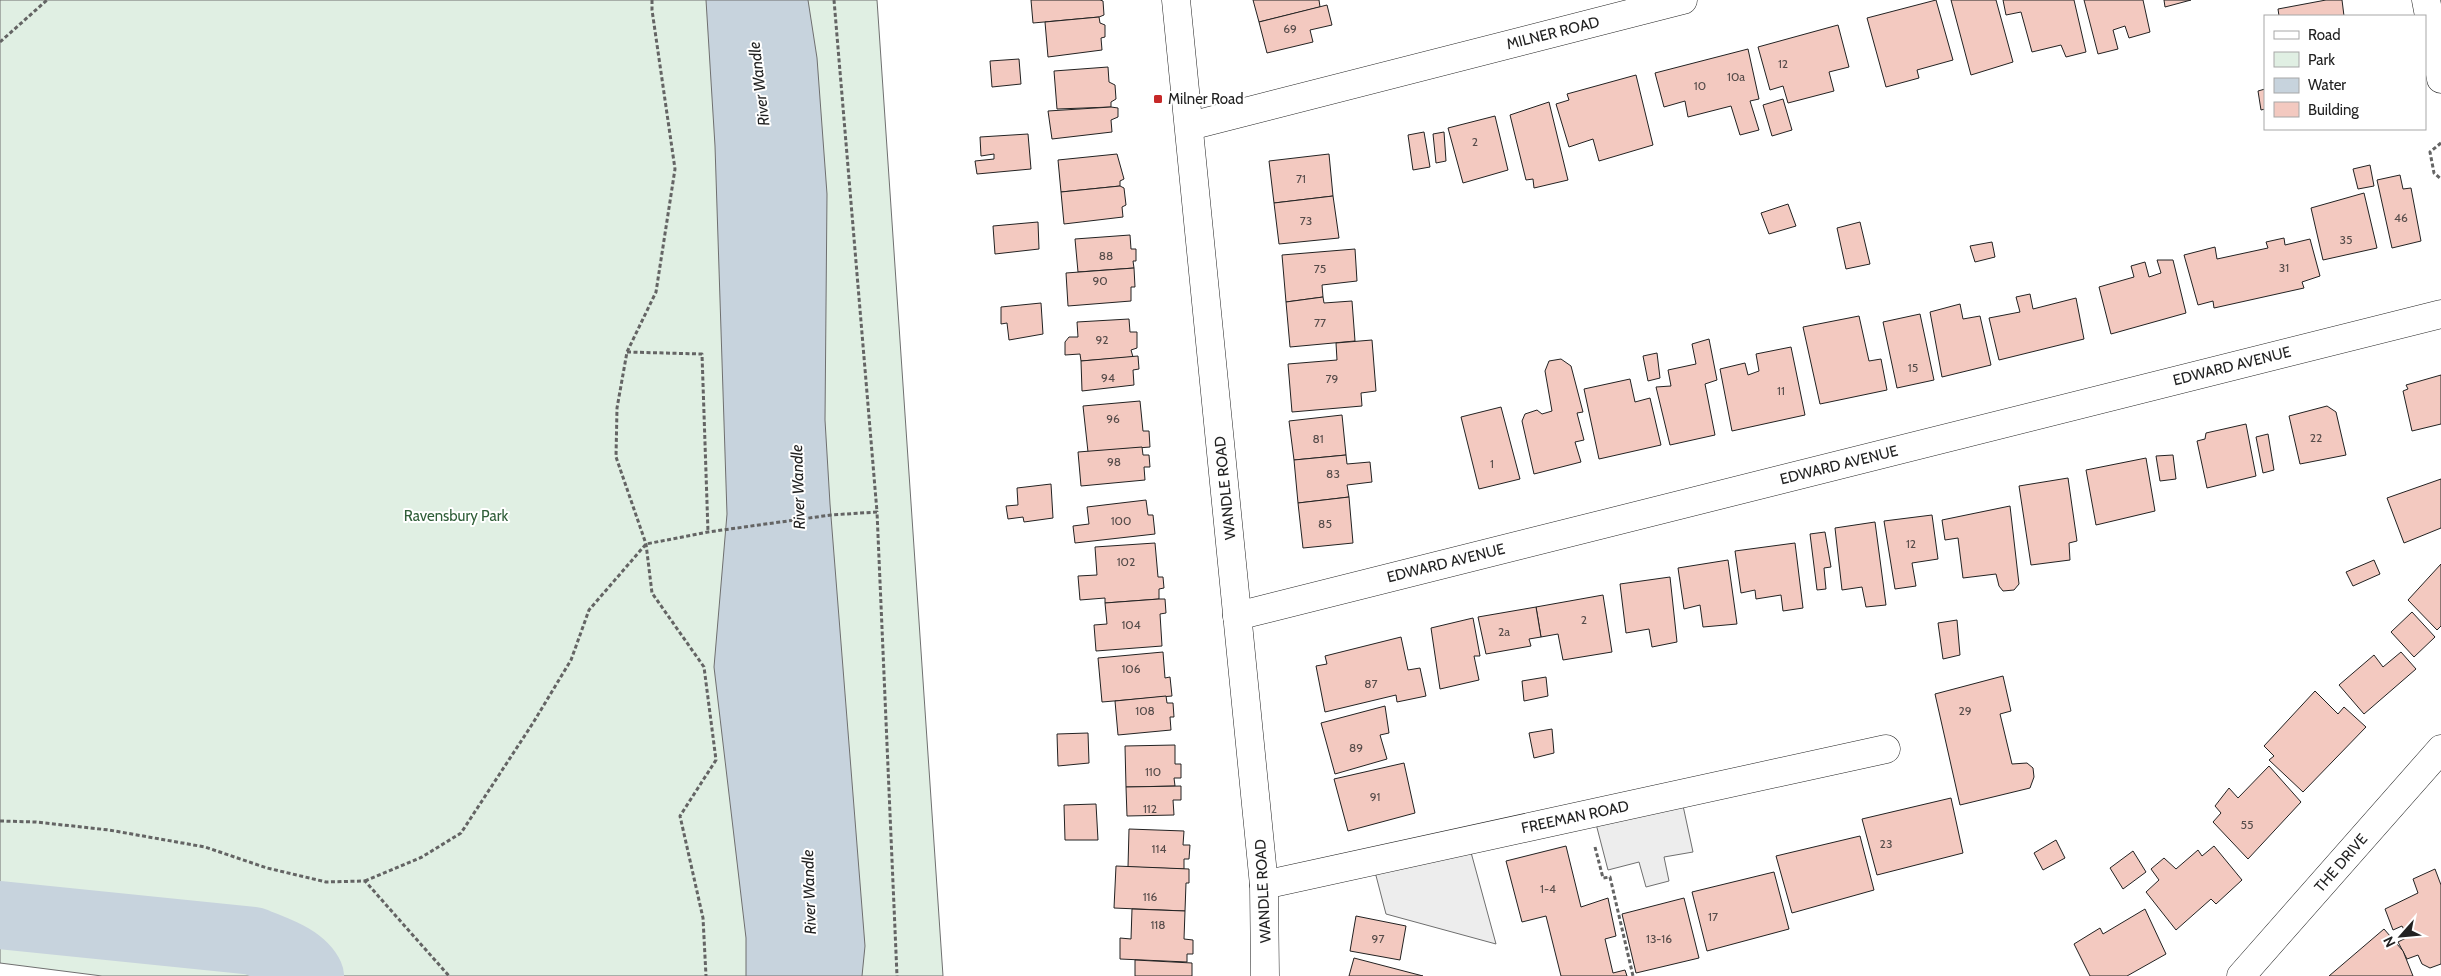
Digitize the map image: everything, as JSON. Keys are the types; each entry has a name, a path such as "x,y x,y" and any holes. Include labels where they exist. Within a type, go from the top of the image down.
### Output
{"street":[{"name":"WANDLE ROAD","path":"1176,0 1264,885 1265,976"},
{"name":"MILNER ROAD","path":"1190,126 1683,0"},
{"path":"2426,0 2441,79"},
{"name":"EDWARD AVENUE","path":"1237,616 2441,314"},
{"name":"FREEMAN ROAD","path":"1264,885 1886,749"},
{"name":"THE DRIVE","path":"2241,976 2441,749"}],"path":[{"path":"0,42 47,0"},
{"path":"652,0 675,170 656,292 627,352 617,408 616,457 646,544 652,593 704,667 716,760 680,816 703,918 706,976"},
{"path":"834,0 877,512 897,976"},
{"path":"2441,143 2430,152 2434,173 2441,179"},
{"path":"627,352 702,354 708,532"},
{"path":"0,821 36,822 109,830 205,847 267,868 326,882 365,881 422,857 461,833 533,724 571,660 589,610 646,544 708,532 877,512"},
{"path":"1588,814 1603,878 1610,876 1633,976"},
{"path":"365,881 449,976"}],"green space":[{"name":"Ravensbury Park","path":"0,0 877,0 943,976 102,976 0,963"}],"shaded area":[{"path":"1682,801 1693,852 1664,857 1669,881 1646,887 1639,862 1608,870 1595,820"},
{"path":"1469,845 1496,944 1386,914 1374,868"}],"water":[{"name":"River Wandle","path":"706,0 808,0 817,58 827,194 825,420 865,946 862,976 746,976 746,938 714,667 727,514 715,146"}],"building":[{"path":"1031,0 1100,0 1103,1 1104,15 1033,23"},
{"path":"1253,0 1319,0 1320,7 1259,22"},
{"path":"1936,0 1953,60 1917,70 1919,78 1886,87 1867,18"},
{"path":"1951,0 1996,0 2013,62 1971,75"},
{"path":"2003,0 2074,0 2086,52 2066,57 2061,45 2032,52 2021,12 2006,15"},
{"path":"2084,0 2143,0 2150,32 2129,38 2125,26 2113,30 2118,49 2098,54"},
{"path":"2164,0 2191,0 2165,7"},
{"path":"2326,0 2342,0 2344,15 2279,15 2278,9"},
{"path":"1327,5 1332,25 1310,30 1313,42 1267,53 1259,22"},
{"path":"1099,17 1100,23 1105,25 1105,37 1101,38 1102,50 1048,57 1045,22"},
{"path":"1838,25 1849,67 1829,72 1834,91 1788,103 1783,86 1770,90 1758,47"},
{"path":"1748,49 1759,99 1750,101 1759,130 1740,135 1731,106 1688,117 1685,101 1664,107 1655,73"},
{"path":"1019,59 1021,84 992,87 990,61"},
{"path":"1108,67 1109,82 1115,85 1116,99 1111,102 1111,107 1057,109 1054,71"},
{"path":"1636,75 1653,145 1599,161 1593,139 1569,147 1556,104 1569,100 1567,94"},
{"path":"2264,89 2264,109 2261,110 2258,91"},
{"path":"1783,99 1792,130 1772,136 1763,105"},
{"path":"1549,102 1568,180 1534,188 1533,179 1526,180 1510,115"},
{"path":"1118,108 1118,117 1111,120 1112,132 1052,139 1048,111"},
{"path":"1495,116 1508,170 1463,183 1448,128"},
{"path":"1424,132 1430,167 1413,170 1408,135"},
{"path":"1444,132 1446,161 1436,163 1433,134"},
{"path":"1028,134 1031,169 977,174 975,161 994,159 994,154 981,156 980,137"},
{"path":"1117,154 1124,179 1120,181 1120,186 1061,192 1058,160"},
{"path":"1329,154 1333,196 1274,203 1269,161"},
{"path":"2370,165 2374,186 2358,189 2353,169"},
{"path":"2400,175 2403,189 2411,188 2421,241 2392,248 2377,180"},
{"path":"1120,186 1124,188 1126,205 1122,207 1123,217 1064,224 1061,192"},
{"path":"2364,193 2377,248 2323,260 2311,208"},
{"path":"1333,196 1339,238 1279,244 1274,203"},
{"path":"1788,204 1796,226 1769,234 1761,213"},
{"path":"1038,222 1039,249 995,254 993,226"},
{"path":"1860,222 1870,264 1846,269 1837,228"},
{"path":"1130,235 1131,249 1136,249 1136,261 1133,261 1134,268 1078,272 1075,239"},
{"path":"2284,238 2285,245 2310,239 2320,276 2302,282 2304,288 2214,308 2213,301 2198,305 2184,255 2215,247 2217,259 2268,248 2266,242"},
{"path":"1992,242 1995,257 1975,262 1970,246"},
{"path":"1355,249 1357,281 1322,285 1323,297 1286,302 1282,255"},
{"path":"2157,260 2173,260 2186,313 2111,334 2099,287 2134,277 2131,266 2145,262 2149,277 2161,273"},
{"path":"1134,268 1135,287 1131,287 1131,301 1068,306 1066,273"},
{"path":"2030,294 2033,309 2076,298 2084,339 1999,360 1989,318 2020,312 2016,297"},
{"path":"1323,297 1324,303 1352,301 1355,341 1290,347 1286,302"},
{"path":"1041,303 1043,334 1009,340 1007,323 1001,324 1001,307"},
{"path":"1960,304 1963,319 1980,316 1991,365 1942,377 1930,312"},
{"path":"1920,314 1934,380 1897,388 1883,322"},
{"path":"1859,316 1869,361 1881,359 1887,390 1820,404 1803,327"},
{"path":"1129,319 1130,332 1137,332 1137,348 1131,350 1133,357 1081,361 1080,354 1065,355 1065,342 1069,337 1078,337 1077,322"},
{"path":"1709,339 1717,380 1705,384 1715,435 1670,445 1656,387 1671,386 1668,370 1696,364 1692,344"},
{"path":"1372,340 1376,391 1361,393 1362,406 1292,412 1288,364 1337,360 1336,343"},
{"path":"1791,347 1805,415 1732,431 1720,369 1745,363 1748,375 1759,371 1756,354"},
{"path":"1657,353 1660,378 1648,381 1643,356"},
{"path":"1138,356 1139,369 1133,370 1134,385 1082,391 1081,361"},
{"path":"1561,359 1571,366 1583,412 1577,413 1584,440 1575,442 1581,462 1534,474 1522,421 1525,414 1537,410 1542,414 1552,411 1545,371 1549,361"},
{"path":"2441,375 2441,424 2412,431 2403,391 2408,389 2406,385"},
{"path":"1630,379 1635,402 1650,398 1661,445 1599,459 1584,389"},
{"path":"1140,401 1143,431 1149,431 1150,447 1088,452 1083,406"},
{"path":"2327,406 2336,412 2346,455 2300,464 2289,416"},
{"path":"1501,407 1520,479 1479,489 1461,417"},
{"path":"1342,415 1346,455 1294,460 1289,421"},
{"path":"2246,424 2256,476 2207,488 2197,441 2205,439 2206,433"},
{"path":"2268,434 2274,470 2263,473 2256,437"},
{"path":"1142,447 1143,455 1149,455 1150,467 1144,467 1145,480 1081,486 1078,452"},
{"path":"1346,455 1347,464 1370,462 1372,482 1347,485 1349,497 1298,503 1294,460"},
{"path":"2173,455 2176,479 2160,481 2156,456"},
{"path":"2146,458 2155,511 2096,525 2086,470"},
{"path":"2068,478 2077,541 2069,543 2070,560 2031,565 2019,486"},
{"path":"2441,479 2441,528 2404,543 2387,498"},
{"path":"1051,484 1053,518 1024,522 1023,517 1008,519 1006,506 1018,505 1017,488"},
{"path":"1349,497 1353,543 1303,548 1298,503"},
{"path":"1146,500 1148,515 1153,515 1155,534 1075,543 1073,526 1089,524 1087,507"},
{"path":"2010,506 2019,584 2014,590 2003,591 1999,586 1996,574 1963,578 1958,538 1945,540 1942,520"},
{"path":"1932,515 1938,559 1912,563 1916,586 1895,589 1884,521"},
{"path":"1875,522 1886,605 1866,607 1862,587 1842,590 1835,528"},
{"path":"1825,532 1831,567 1824,568 1826,589 1817,590 1810,534"},
{"path":"1155,543 1158,577 1163,577 1164,588 1159,589 1159,599 1105,603 1105,598 1080,600 1078,576 1097,575 1095,547"},
{"path":"1795,543 1803,608 1783,611 1781,595 1756,599 1755,590 1741,593 1735,551"},
{"path":"1728,560 1737,624 1703,627 1700,605 1684,609 1678,568"},
{"path":"2374,560 2380,574 2353,586 2346,572"},
{"path":"2441,564 2441,626 2437,630 2408,600"},
{"path":"1670,577 1677,642 1652,647 1649,629 1626,633 1620,584"},
{"path":"1603,595 1612,652 1563,660 1558,634 1541,637 1536,607"},
{"path":"1165,599 1166,613 1160,614 1162,646 1096,651 1094,625 1107,624 1105,603"},
{"path":"1536,607 1541,637 1529,639 1531,646 1486,654 1478,617"},
{"path":"2412,612 2435,637 2414,657 2391,632"},
{"path":"1473,618 1480,656 1474,656 1479,680 1440,689 1431,628"},
{"path":"1957,620 1960,655 1943,659 1938,623"},
{"path":"1401,637 1408,670 1420,668 1426,696 1397,702 1396,695 1325,712 1316,666 1327,664 1325,656"},
{"path":"1163,652 1165,678 1170,677 1172,696 1102,702 1098,658"},
{"path":"2401,652 2416,669 2364,714 2339,685 2374,655 2383,667"},
{"path":"2003,676 2011,711 2000,714 2012,764 2027,763 2033,768 2034,777 2030,788 1960,805 1935,694"},
{"path":"1546,677 1548,696 1524,701 1522,681"},
{"path":"2315,691 2338,714 2344,707 2366,727 2303,792 2269,760 2274,756 2264,746"},
{"path":"1166,696 1167,703 1173,703 1174,717 1170,717 1171,730 1118,735 1115,701"},
{"path":"1385,706 1389,733 1380,735 1387,759 1335,774 1321,723"},
{"path":"1552,729 1554,753 1534,758 1529,733"},
{"path":"1088,733 1089,763 1058,766 1057,734"},
{"path":"1175,745 1175,764 1181,764 1181,778 1174,778 1175,786 1126,787 1125,746"},
{"path":"1404,763 1415,813 1348,831 1334,779"},
{"path":"2269,766 2301,802 2248,859 2213,822 2221,813 2215,806 2229,788 2238,798"},
{"path":"1181,786 1181,800 1173,800 1174,815 1127,816 1126,787"},
{"path":"1951,798 1963,853 1877,875 1862,819"},
{"path":"1096,804 1098,840 1065,840 1064,805"},
{"path":"1129,829 1184,831 1183,845 1190,845 1189,859 1184,859 1184,869 1128,867"},
{"path":"1860,836 1874,890 1792,913 1776,856"},
{"path":"2056,840 2065,858 2043,870 2034,853"},
{"path":"1566,846 1581,907 1608,898 1616,936 1605,939 1613,973 1625,970 1627,976 1561,976 1546,916 1522,922 1506,861"},
{"path":"2214,846 2242,880 2216,904 2211,899 2176,930 2146,892 2159,880 2151,869 2164,858 2176,869 2198,850 2202,856"},
{"path":"2133,851 2146,872 2123,889 2110,868"},
{"path":"1116,866 1189,869 1189,883 1186,883 1185,911 1114,908"},
{"path":"2435,869 2441,885 2441,964 2430,968 2422,964 2418,955 2407,959 2398,942 2408,937 2402,926 2393,930 2385,909 2418,893 2413,879"},
{"path":"1774,872 1789,929 1707,951 1692,892"},
{"path":"1684,898 1699,958 1636,973 1622,914"},
{"path":"1132,909 1185,911 1184,939 1193,940 1193,954 1187,954 1187,962 1120,959 1120,938 1131,939"},
{"path":"2145,909 2166,954 2127,976 2090,976 2074,944 2100,928 2103,934"},
{"path":"1356,916 1406,926 1400,960 1350,951"},
{"path":"2384,929 2403,951 2413,976 2329,976"},
{"path":"1354,958 1423,976 1349,976"},
{"path":"1135,960 1192,963 1192,976 1135,976"}],"waterway":[{"path":"0,915 254,941 293,959 306,969 310,976"}],"place":[{"name":"Milner Road","path":"1158,99"}]}
